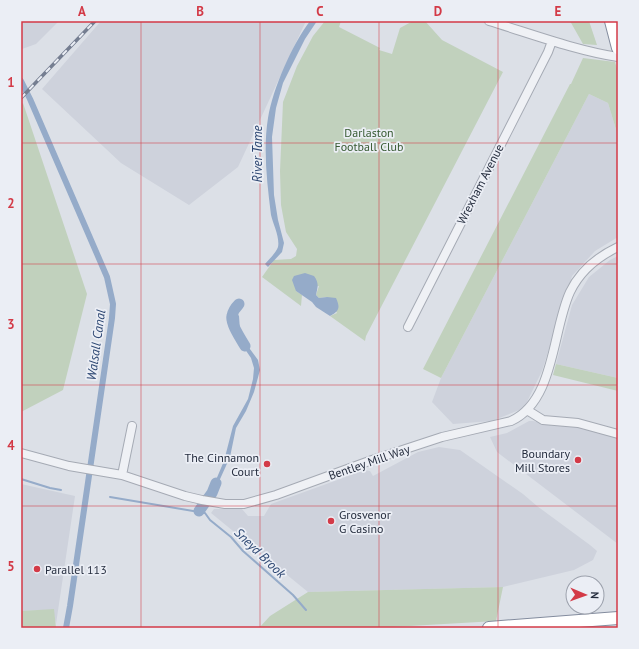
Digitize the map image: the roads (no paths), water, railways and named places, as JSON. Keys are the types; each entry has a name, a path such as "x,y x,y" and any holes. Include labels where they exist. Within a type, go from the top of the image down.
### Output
{"highway":[{"path":"610,21 618,48"},
{"path":"584,620 618,615"},
{"path":"489,628 618,618"}],"street":[{"path":"489,21 552,41 618,57"},
{"name":"Wrexham Avenue","path":"408,326 548,52 552,41"},
{"name":"Bentley Mill Way","path":"21,452 69,466 122,475 185,496 202,500 226,504 244,504 260,500 442,437 511,421 527,410 542,386 570,292 578,278 597,258 618,247"},
{"path":"527,410 543,420 578,423 618,434"},
{"path":"122,475 132,426"}],"water":[{"path":"310,21 317,21 305,39 283,83 276,108 272,137 274,195 284,243 282,252 268,267 265,264 276,251 278,243 271,215 267,178 266,142 268,118 274,94 284,67"},
{"path":"305,273 316,278 318,285 316,295 319,298 336,298 338,308 336,312 330,316 296,291 292,280 294,276"},
{"path":"236,302 239,304 237,313 239,316 240,330 247,345 258,360 260,370 254,392 246,411 236,428 230,457 213,496 207,494 213,487 224,461 233,426 248,399 253,379 254,368 251,358 236,336 227,317"}],"waterway":[{"name":"Walsall Canal","path":"21,81 107,277 113,304 66,628"},
{"name":"River Tame","path":"239,304 234,311 232,319 236,331 245,346"},
{"path":"21,479 61,490"},
{"name":"River Tame","path":"199,511 212,493 216,483"},
{"name":"Sneyd Brook","path":"110,497 205,513 210,520 231,537 243,551 293,595 306,610"}],"railway":[{"path":"21,98 95,21"}],"place":[{"name":"Boundary Mill Stores","path":"578,460"},
{"name":"The Cinnamon Court","path":"267,464"},
{"name":"Grosvenor G Casino","path":"331,521"},
{"name":"Parallel 113","path":"37,569"}],"park label":[{"name":"Darlaston Football Club","path":"369,139"}]}
